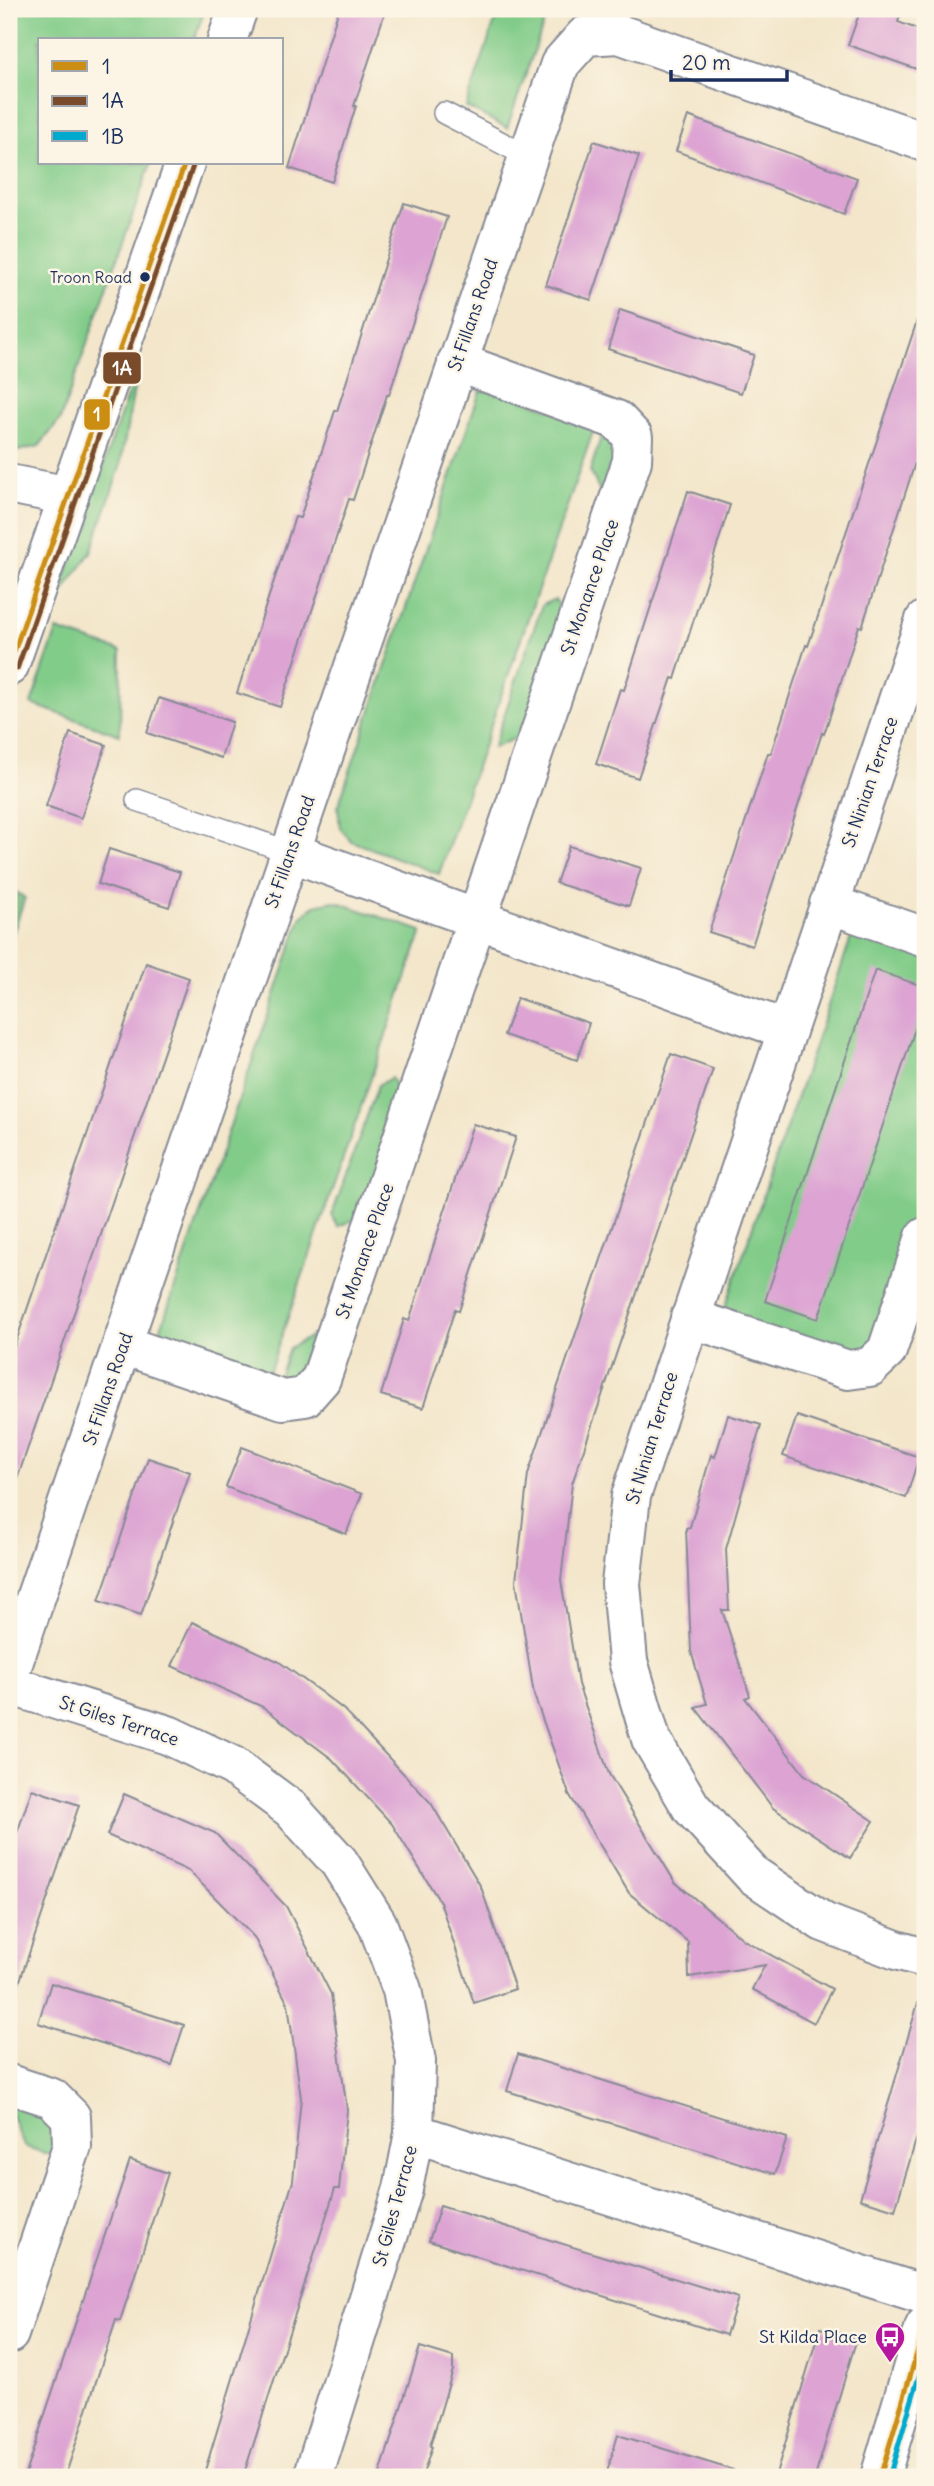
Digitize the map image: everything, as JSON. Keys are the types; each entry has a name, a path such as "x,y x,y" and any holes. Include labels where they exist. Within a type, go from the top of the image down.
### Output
{"street":[{"path":"229,38 238,9"},
{"name":"St Fillans Road","path":"9,1675 559,64 585,36 619,34 925,142"},
{"path":"9,666 185,164"},
{"name":"St Monance Place","path":"123,1345 283,1400 305,1397 321,1379 478,918 632,461 632,437 617,420 457,362"},
{"path":"9,484 69,496"},
{"name":"St Ninian Terrace","path":"925,620 631,1496 621,1584 628,1661 651,1739 691,1807 754,1875 823,1922 896,1950 925,1958"},
{"path":"290,852 787,1030"},
{"path":"829,904 925,937"},
{"path":"690,1318 848,1370 870,1367 887,1351 925,1237"},
{"name":"St Giles Terrace","path":"9,1685 168,1735 233,1766 291,1809 339,1862 377,1923 402,1990 416,2061 414,2133 403,2189 313,2477"},
{"path":"9,2084 52,2098 71,2117 72,2146 9,2334"},
{"path":"414,2133 925,2295"},
{"path":"880,2477 918,2374 925,2326"}],"lane":[{"path":"444,113 527,156"},
{"path":"137,800 290,852"}],"green space":[{"path":"9,9 205,9 195,38 38,38 38,164 151,164 60,420 39,446 9,453"},
{"path":"499,9 567,9 546,17 507,128 466,107"},
{"path":"139,361 120,467 91,552 57,601"},
{"path":"480,391 501,391 595,426 439,874 351,841 340,828 338,806"},
{"path":"604,428 619,441 606,503 590,471"},
{"path":"555,599 567,619 529,732 493,748 542,605"},
{"path":"57,630 121,651 120,735 31,704"},
{"path":"9,887 25,898 9,945"},
{"path":"334,901 422,931 266,1381 158,1337 301,918 315,905"},
{"path":"853,932 925,950 925,1197 874,1346 864,1355 743,1322 725,1308"},
{"path":"391,1078 403,1098 364,1215 338,1227 332,1215 378,1085"},
{"path":"325,1329 310,1374 276,1385 289,1348"},
{"path":"9,2098 45,2110 63,2134 50,2155 24,2146 9,2109"}],"building":[{"path":"339,9 386,9 332,182 289,168"},
{"path":"861,9 902,9 898,22 925,32 925,72 848,45"},
{"path":"688,116 857,178 844,214 676,151"},
{"path":"594,141 639,156 591,300 546,285"},
{"path":"404,203 447,217 389,395 353,500 349,499 280,707 237,693 295,517 300,518 337,411"},
{"path":"620,310 754,355 741,393 608,349"},
{"path":"919,315 925,316 925,432 862,627 859,626 824,734 822,733 752,946 709,932"},
{"path":"688,491 730,505 675,679 672,678 638,778 596,764 620,689 624,690"},
{"path":"159,698 232,722 221,758 147,733"},
{"path":"70,733 106,745 81,818 46,806"},
{"path":"569,846 641,868 629,906 556,883"},
{"path":"109,849 180,872 169,907 98,884"},
{"path":"146,963 189,978 14,1488 9,1487 9,1362"},
{"path":"875,970 925,987 925,999 818,1319 765,1301"},
{"path":"517,998 589,1023 577,1060 504,1035"},
{"path":"671,1054 713,1069 572,1484 561,1580 578,1684 609,1774 675,1882 744,1940 832,1989 814,2023 752,1989 765,1965 689,1977 688,1942 629,1893 569,1794 534,1695 516,1581 528,1474"},
{"path":"473,1124 516,1137 459,1311 455,1309 423,1408 381,1395 404,1319 409,1321"},
{"path":"728,1415 761,1425 726,1549 729,1610 722,1610 750,1696 745,1698 804,1774 874,1821 850,1858 773,1808 695,1707 707,1704 691,1651 686,1528 690,1527 711,1455 715,1457"},
{"path":"797,1416 919,1457 906,1498 783,1456"},
{"path":"242,1447 362,1494 346,1534 226,1487"},
{"path":"148,1458 190,1472 141,1615 99,1601"},
{"path":"192,1622 278,1661 322,1693 344,1710 431,1803 481,1887 515,1989 474,2003 440,1902 392,1824 332,1759 263,1707 172,1666"},
{"path":"32,1789 79,1805 14,1998 9,1997 9,1857"},
{"path":"124,1794 215,1833 286,1906 331,1994 347,2110 339,2189 335,2189 243,2477 203,2477 293,2181 301,2098 288,2004 254,1937 189,1871 107,1835"},
{"path":"51,1983 184,2025 171,2065 38,2023"},
{"path":"918,2003 925,2004 925,2110 895,2210 860,2199"},
{"path":"518,2054 787,2138 775,2174 507,2091"},
{"path":"130,2160 168,2173 120,2321 116,2320 65,2477 24,2477"},
{"path":"440,2206 738,2298 726,2335 429,2241"},
{"path":"820,2328 857,2338 815,2477 775,2477"},
{"path":"420,2347 453,2357 453,2370 430,2446 432,2447 422,2477 379,2477"},
{"path":"618,2435 733,2470 732,2477 624,2477 607,2472"}],"transit line":[{"name":"1","path":"9,666 185,164"},
{"name":"1A","path":"17,669 193,166"},
{"name":"1","path":"880,2477 925,2326"},
{"name":"1B","path":"889,2477 925,2356"}],"place":[{"name":"Troon Road","path":"145,277"},
{"name":"St Kilda Place","path":"890,2364"}]}
